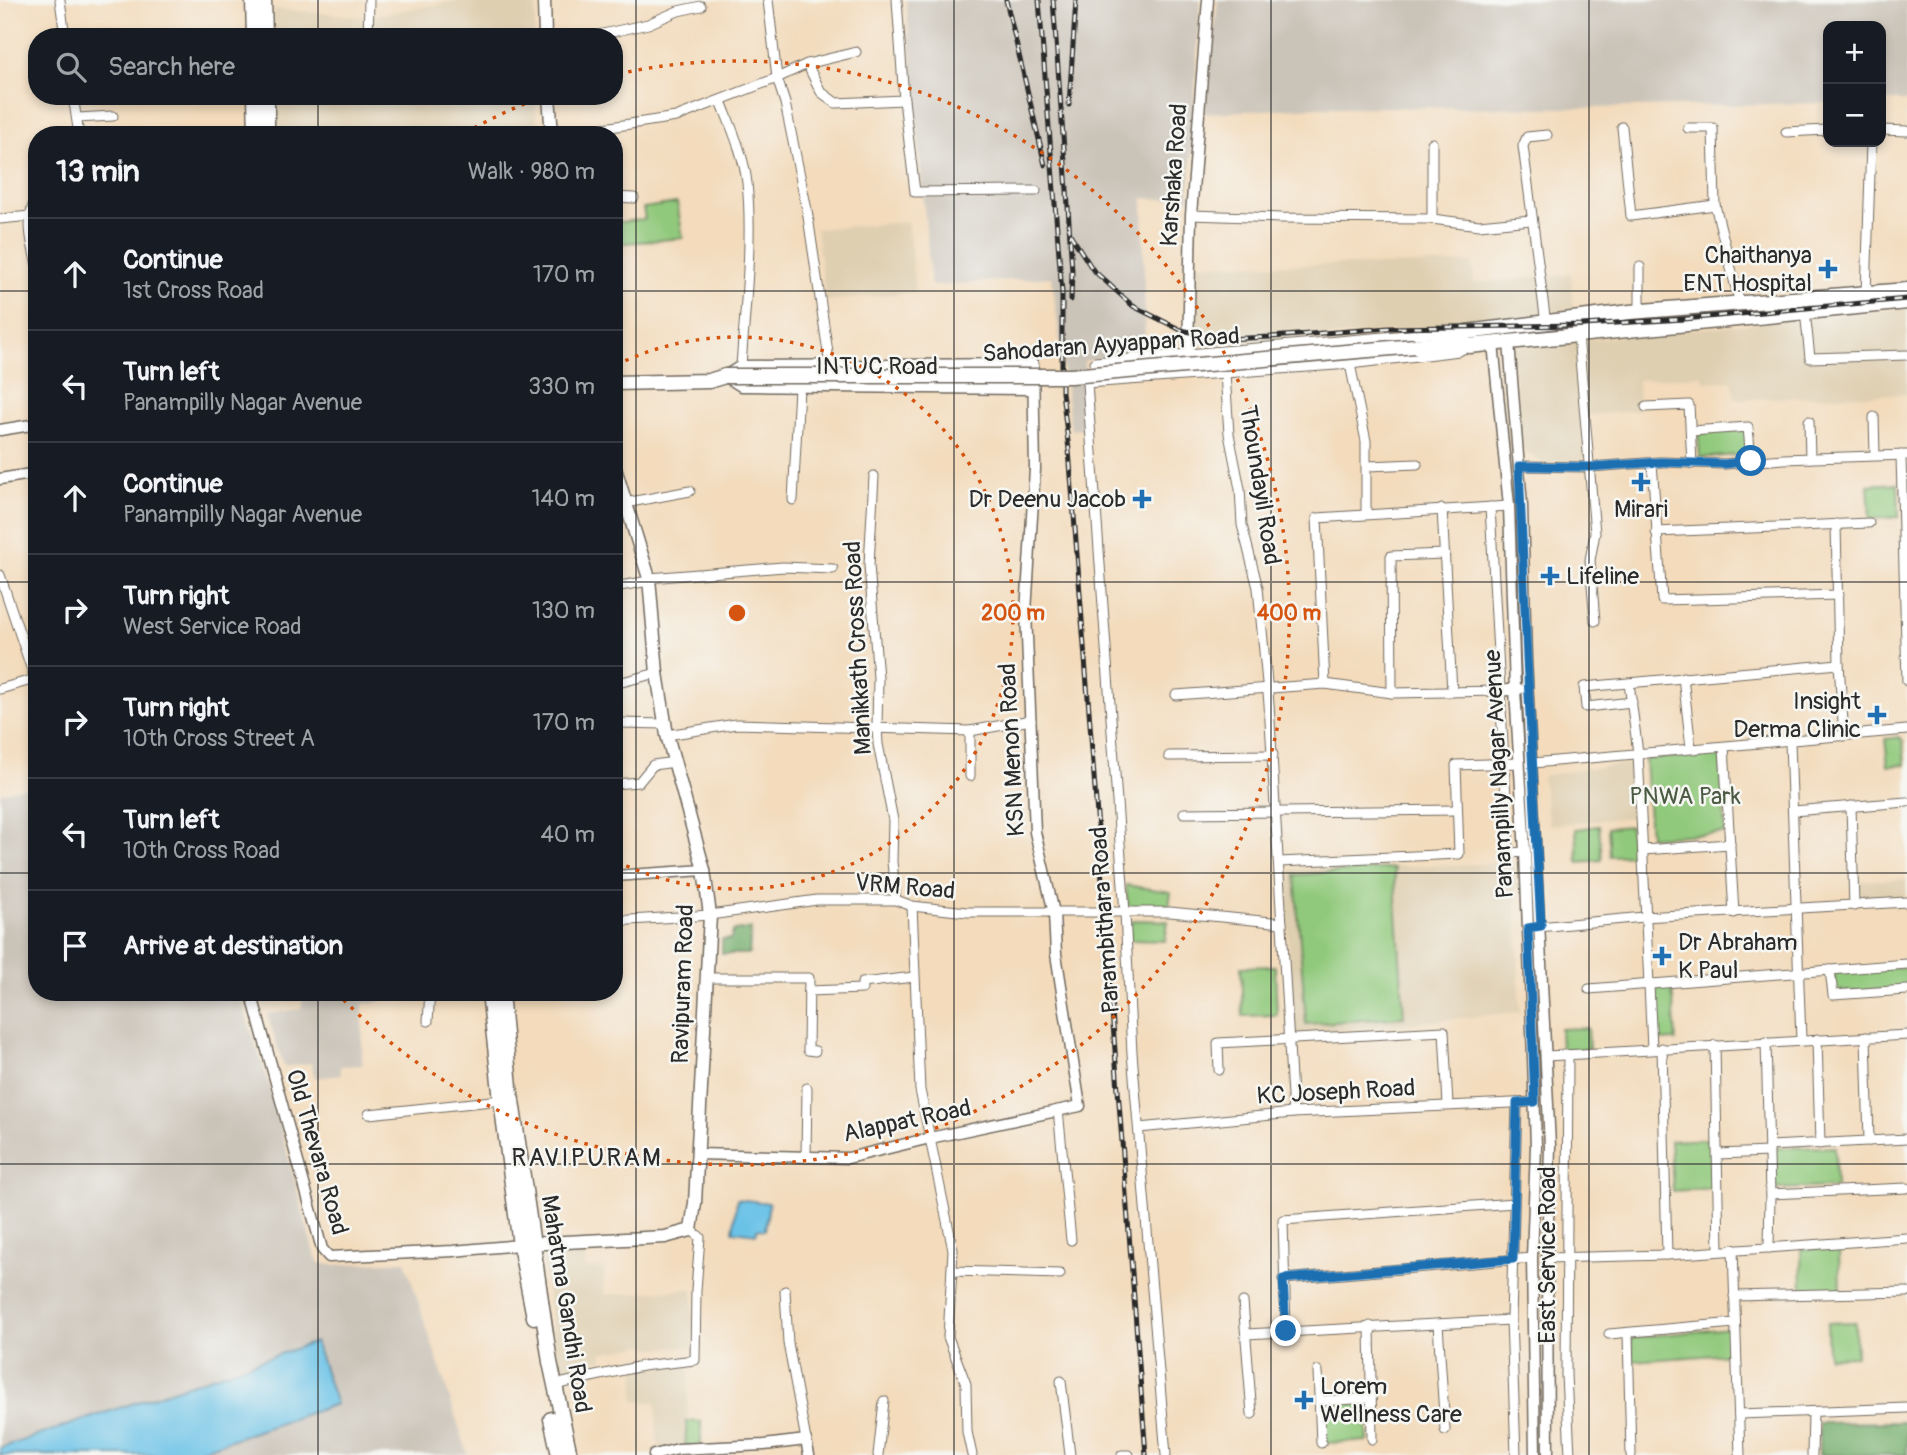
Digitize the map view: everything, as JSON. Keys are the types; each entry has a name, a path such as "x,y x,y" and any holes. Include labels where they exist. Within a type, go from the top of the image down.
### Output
{"main road":[{"path":"253,0 254,28"},
{"path":"264,0 265,28"},
{"path":"544,0 545,28"},
{"path":"255,105 256,126"},
{"path":"267,105 267,126"},
{"path":"550,105 551,126"},
{"name":"Sahodaran Ayyappan Road","path":"1509,335 1546,324 1635,312 1907,290"},
{"name":"Sahodaran Ayyappan Road","path":"623,373 709,372 725,376 1071,376 1415,346 1509,335 1578,335 1907,302"},
{"path":"1633,330 1635,312"},
{"path":"1493,343 1500,334 1509,335"},
{"name":"Sahodaran Ayyappan Road","path":"1464,340 1493,343"},
{"name":"Sahodaran Ayyappan Road","path":"623,383 709,381 725,376"},
{"name":"Ravipuram Road","path":"623,512 649,579 657,673 666,729 704,870 710,915 698,1154 691,1230"},
{"name":"Mahatma Gandhi Road","path":"490,1001 501,1100 559,1455"},
{"name":"Mahatma Gandhi Road","path":"502,1001 526,1244 570,1455"},
{"path":"526,1244 665,1237 691,1230"}],"street":[{"path":"60,0 64,28"},
{"path":"368,28 369,0"},
{"path":"725,376 741,366 830,366 807,210 785,103 777,78 768,0"},
{"path":"898,0 904,100 915,192 1036,191"},
{"name":"Karshaka Road","path":"1188,354 1191,215 1208,0"},
{"path":"623,30 701,6"},
{"path":"617,126 676,117 807,64 856,52"},
{"path":"807,64 821,92 836,103 904,100"},
{"path":"721,101 747,182 748,247 741,366"},
{"path":"75,105 78,126"},
{"path":"77,118 113,116"},
{"path":"1622,127 1631,216 1715,205"},
{"path":"1688,128 1713,128 1715,205 1740,303"},
{"path":"1786,132 1823,130"},
{"path":"1886,130 1907,131"},
{"path":"1546,135 1527,137 1523,146 1546,324"},
{"path":"1432,143 1432,219"},
{"path":"1866,295 1871,147"},
{"path":"623,197 634,198"},
{"path":"1191,215 1432,219 1479,225 1531,220"},
{"path":"0,219 28,216"},
{"path":"1635,312 1640,267"},
{"path":"1805,311 1810,358 1907,355"},
{"path":"1454,331 1464,340 1459,351 1350,364 1098,382 1095,362 1188,354 1454,331"},
{"name":"Panampilly Nagar Avenue","path":"1509,335 1522,506 1549,1102 1548,1455"},
{"path":"1578,335 1595,533 1590,559 1595,621"},
{"name":"Panampilly Nagar Avenue","path":"1493,343 1509,506 1535,1102 1532,1258 1535,1455"},
{"name":"KSN Menon Road","path":"830,366 1033,364 1035,469 1026,612 1035,832 1054,912 1056,954 1080,1106"},
{"path":"1350,364 1366,441 1366,514"},
{"name":"Thoundayil Road","path":"1225,373 1242,525 1258,588 1268,689 1293,1113"},
{"name":"INTUC Road","path":"725,376 741,386 1032,389"},
{"name":"Parambithara Road","path":"1098,382 1087,383 1125,913 1132,1053 1166,1455"},
{"path":"793,500 799,387"},
{"path":"1646,407 1689,405 1692,464"},
{"path":"1874,417 1875,455"},
{"path":"1809,421 1810,458"},
{"path":"0,430 28,425"},
{"path":"1691,431 1748,427 1751,461"},
{"path":"1506,466 1590,467 1904,455 1907,681"},
{"path":"1652,463 1662,600 1838,595"},
{"path":"1367,466 1417,464"},
{"path":"0,479 28,474"},
{"name":"Manikkath Cross Road","path":"874,476 869,565 878,678 877,727 893,820 892,862 896,900"},
{"path":"623,503 690,491"},
{"path":"1325,684 1317,518 1522,506"},
{"path":"1490,507 1509,853 1525,852"},
{"path":"1442,509 1452,692"},
{"path":"1656,532 1869,523"},
{"path":"1836,524 1839,664 1844,736"},
{"path":"1392,693 1391,556 1445,554"},
{"path":"623,585 649,579 783,567 834,569"},
{"path":"0,575 28,658"},
{"path":"1632,702 1586,707 1584,687 1839,664"},
{"path":"623,682 657,673"},
{"path":"1683,677 1691,748"},
{"path":"0,689 28,681"},
{"path":"1629,683 1638,753 1644,917 1657,1048 1667,1255"},
{"path":"1176,695 1325,684 1392,693 1529,688"},
{"path":"623,724 666,729 736,724 970,731 1031,720"},
{"path":"1279,862 1459,855 1456,765 1533,763 1907,730"},
{"path":"970,731 970,776"},
{"path":"1790,742 1801,1040"},
{"path":"1724,747 1734,913"},
{"path":"1169,756 1273,755"},
{"path":"623,783 639,782 653,765 675,762"},
{"path":"1793,811 1907,802"},
{"path":"1851,806 1854,906"},
{"path":"1184,813 1457,810"},
{"path":"1643,850 1730,844"},
{"path":"623,875 704,870"},
{"name":"VRM Road","path":"623,920 710,915 817,900 896,900 912,906 967,912 1170,912 1282,923"},
{"path":"1528,928 1644,917 1907,902"},
{"path":"912,906 920,1090 953,1250 948,1337 966,1384 967,1432 972,1455"},
{"path":"1589,989 1907,964"},
{"path":"1830,970 1833,996 1907,990"},
{"path":"809,991 862,989 862,983 914,977"},
{"path":"707,978 809,978 812,1050"},
{"name":"Old Thevara Road","path":"253,1001 321,1249 329,1257 453,1251 526,1244"},
{"path":"428,1021 429,1001"},
{"path":"1219,1070 1218,1043 1444,1031 1448,1105"},
{"path":"1533,1056 1907,1035"},
{"path":"1866,1037 1869,1141"},
{"path":"1817,1039 1820,1144"},
{"path":"1766,1042 1769,1248"},
{"path":"1715,1045 1719,1250"},
{"name":"East Service Road","path":"1568,1055 1566,1375 1570,1455"},
{"path":"806,1158 807,1088"},
{"path":"369,1114 501,1100"},
{"path":"1535,1102 1549,1102"},
{"name":"KC Joseph Road","path":"1139,1128 1293,1113 1535,1102"},
{"path":"1516,1455 1511,1320 1517,1103"},
{"name":"Alappat Road","path":"698,1154 848,1158 1080,1106"},
{"path":"1058,1110 1071,1240"},
{"path":"1718,1154 1907,1139"},
{"path":"1770,1195 1907,1188"},
{"path":"1286,1331 1283,1220 1514,1203"},
{"path":"554,1385 642,1366 695,1360 700,1237 691,1230"},
{"path":"1283,1279 1513,1259 1667,1255 1907,1238"},
{"path":"1733,1249 1740,1455"},
{"path":"952,1271 1060,1274"},
{"path":"785,1291 788,1343 809,1455"},
{"path":"1734,1296 1907,1292"},
{"path":"1243,1302 1252,1414"},
{"path":"1246,1334 1511,1320"},
{"path":"1609,1334 1735,1322"},
{"path":"1438,1324 1445,1430"},
{"path":"1370,1326 1372,1438"},
{"path":"1628,1333 1631,1455"},
{"path":"1318,1371 1321,1443"},
{"path":"1061,1381 1070,1455"},
{"path":"1320,1401 1371,1398"},
{"path":"878,1455 884,1401"},
{"path":"1739,1414 1907,1408"},
{"path":"1812,1413 1812,1455"},
{"path":"654,1455 678,1450 806,1440"}],"shaded area":[{"path":"461,0 537,0 535,28 274,28 274,9 366,17"},
{"path":"906,0 1200,0 1189,200 1143,198 1145,354 1084,361 1085,428 1071,430 1052,277 931,286"},
{"path":"1218,0 1907,0 1907,101 1886,101 1886,21 1823,21 1823,103 1586,108 1318,107 1204,113"},
{"path":"273,105 535,105 537,126 273,126"},
{"path":"908,222 915,292 826,301 816,229"},
{"path":"1472,263 1474,283 1571,274 1574,312 1475,325 1192,348 1195,264"},
{"path":"1907,308 1907,394 1735,399 1732,381 1704,382 1702,376 1637,380 1640,410 1581,416 1585,460 1543,463 1523,450 1511,347"},
{"path":"1628,763 1635,817 1549,825 1542,776"},
{"path":"28,786 28,1001 241,1001 269,1084 313,1250 319,1263 333,1265 405,1261 468,1455 0,1455 0,793"},
{"path":"1515,863 1520,1012 1292,1035 1285,870"},
{"path":"1906,879 1907,893 1902,898 1864,900 1858,895 1857,881"},
{"path":"302,1001 380,1001 363,1004 362,1065 340,1066 341,1075 315,1078 311,1063 284,1067 267,1014 301,1009"},
{"path":"583,1247 586,1269 604,1268 604,1295 693,1289 693,1347 647,1348 646,1345 602,1353 603,1359 559,1369 542,1259 553,1249"},
{"path":"690,1364 685,1446 658,1450 656,1403 634,1401 636,1369"}],"green space":[{"path":"677,203 683,238 623,243 623,222 645,219 643,208"},
{"path":"1746,429 1748,454 1700,458 1698,433"},
{"path":"1898,483 1899,517 1870,519 1868,485"},
{"path":"1899,737 1903,741 1905,765 1888,766 1885,739"},
{"name":"PNWA Park","path":"1721,755 1725,833 1650,837 1645,759"},
{"path":"1599,826 1602,860 1578,862 1576,829"},
{"path":"1630,826 1632,855 1610,856 1608,828"},
{"path":"1394,868 1404,1017 1306,1024 1295,875"},
{"path":"1126,885 1171,892 1169,907 1128,908"},
{"path":"1134,920 1168,921 1165,941 1130,940 1129,925"},
{"path":"751,929 749,954 722,954 722,940 731,939 733,931"},
{"path":"1275,966 1277,1015 1243,1016 1241,967"},
{"path":"1907,967 1907,988 1844,992 1836,989 1834,972"},
{"path":"1672,987 1676,1040 1659,1041 1656,988"},
{"path":"1588,1028 1589,1049 1561,1050 1560,1029"},
{"path":"1711,1139 1714,1188 1673,1191 1670,1141"},
{"path":"1835,1147 1836,1187 1774,1189 1773,1148"},
{"path":"1839,1248 1840,1289 1802,1290 1801,1249"},
{"path":"1855,1322 1856,1356 1828,1357 1827,1323"},
{"path":"1729,1328 1731,1354 1633,1361 1631,1338"},
{"path":"1366,1402 1368,1441 1326,1443 1324,1407 1328,1404"},
{"path":"687,1421 701,1422 701,1445 685,1446"},
{"path":"1907,1422 1907,1455 1819,1455 1819,1423"}],"water":[{"path":"737,1199 769,1203 765,1230 757,1229 756,1234 733,1231"},
{"path":"315,1342 336,1404 186,1455 0,1455 0,1448"}],"railway":[{"path":"1006,0 1045,165"},
{"path":"1039,0 1062,293 1062,392 1069,450 1146,1455"},
{"path":"1053,0 1072,271 1071,300"},
{"path":"1069,105 1076,0"},
{"path":"1070,234 1093,270 1133,306 1181,330 1225,339 1389,328 1582,325 1684,319 1907,299"}],"place":[{"name":"Chaithanya ENT Hospital","path":"1828,269"},
{"name":"Mirari","path":"1641,482"},
{"name":"Dr Deenu Jacob","path":"1142,499"},
{"name":"Lifeline","path":"1550,576"},
{"name":"Insight Derma Clinic","path":"1877,715"},
{"name":"Dr Abraham K Paul","path":"1662,956"},
{"name":"Lorem Wellness Care","path":"1304,1400"}],"district":[{"name":"RAVIPURAM","path":"587,1158"}],"route":[{"path":"1286,1331 1283,1279 1513,1259 1517,1103 1535,1102 1528,928 1541,926 1519,466 1590,467 1660,462 1725,464 1751,461"}]}
